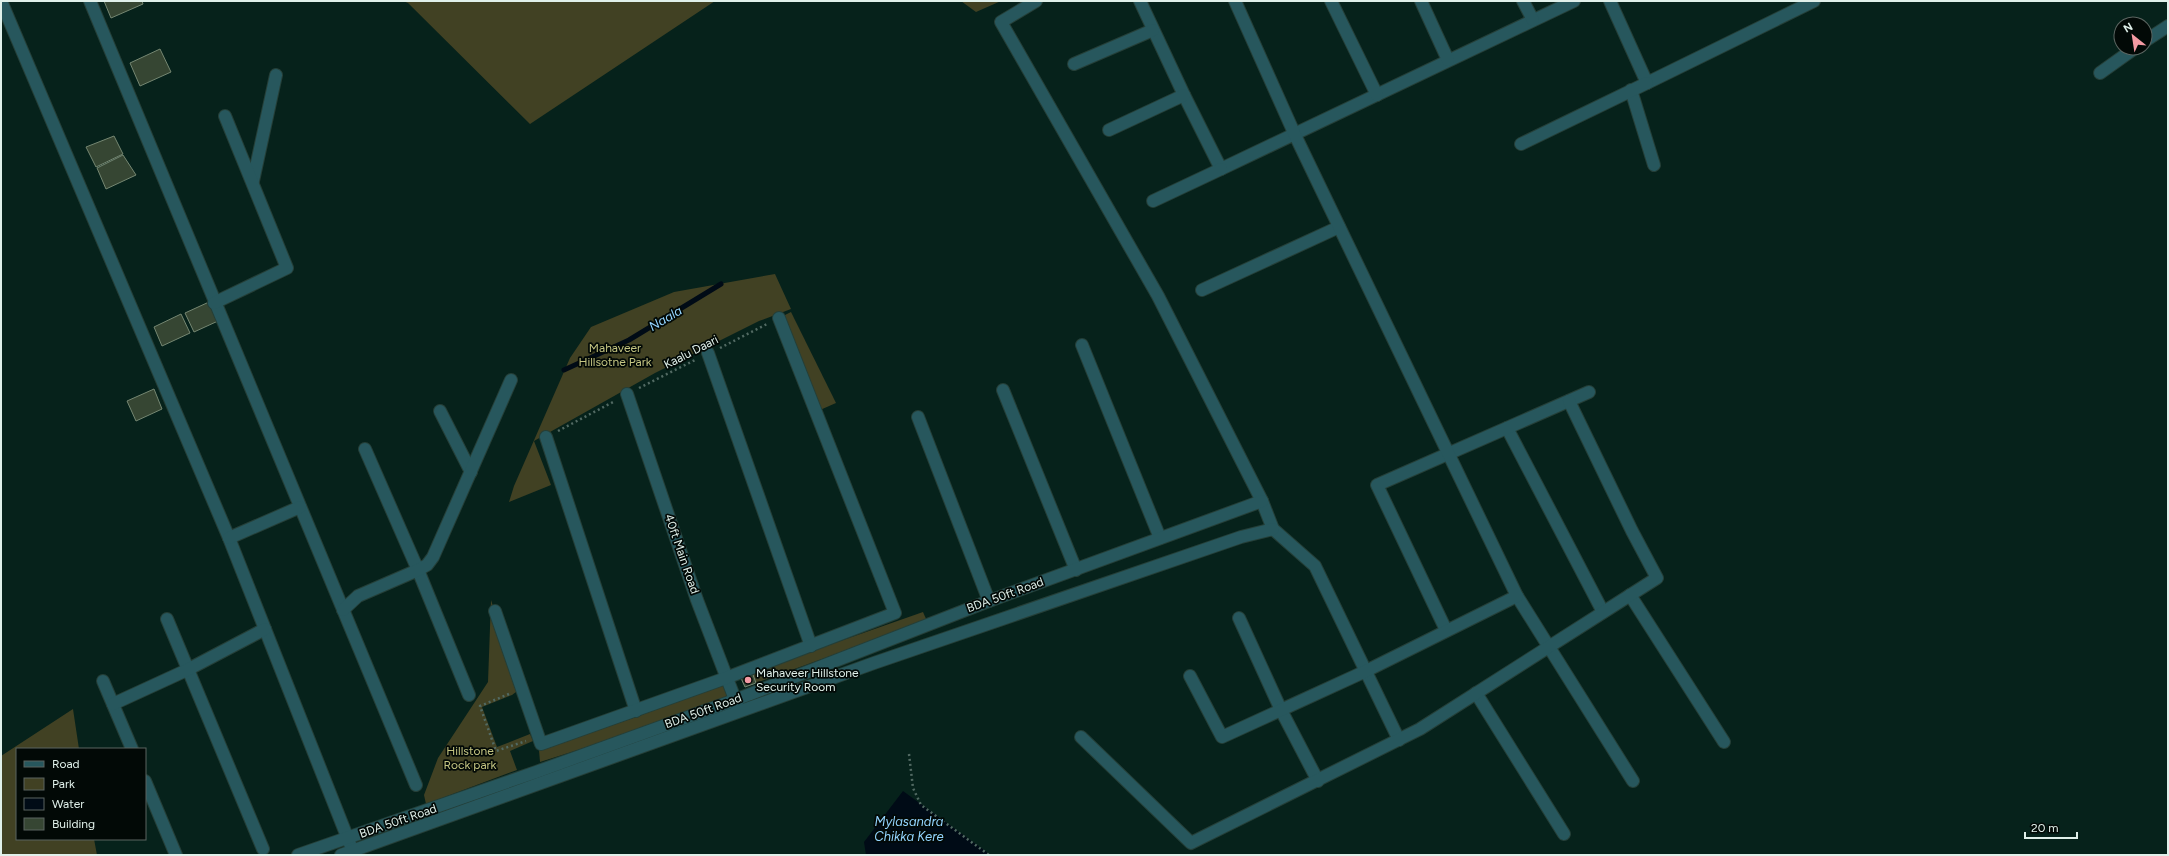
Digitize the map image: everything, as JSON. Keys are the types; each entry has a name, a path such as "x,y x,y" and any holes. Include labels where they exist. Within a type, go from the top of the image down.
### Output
{"street":[{"path":"1,1 229,538 348,838 347,853"},
{"path":"90,1 214,303 416,784"},
{"path":"1036,1 1001,22 1158,296 1262,501 1273,529 1315,566 1399,740"},
{"path":"1140,1 1184,96 1221,169"},
{"path":"1235,1 1339,227 1517,596 1633,781"},
{"path":"1332,1 1377,95"},
{"path":"1421,1 1448,60"},
{"path":"1523,1 1533,20"},
{"path":"1153,201 1574,1"},
{"path":"1610,1 1647,83"},
{"path":"1521,144 1814,1"},
{"path":"2153,36 2168,26"},
{"path":"1074,64 1153,30"},
{"path":"2100,73 2124,56"},
{"path":"253,181 276,75"},
{"path":"1632,90 1654,165"},
{"path":"1109,130 1184,96"},
{"path":"214,303 288,268 225,116"},
{"path":"1202,290 1339,227"},
{"path":"495,611 520,689 541,744 726,678 895,613 779,318"},
{"path":"1082,345 1160,538"},
{"path":"708,353 811,646"},
{"path":"343,610 358,596 418,570 427,565 433,557 511,380"},
{"path":"1003,390 1076,570"},
{"path":"1446,630 1378,485 1589,392"},
{"name":"40ft Main Road","path":"627,394 697,600 740,712"},
{"path":"1081,737 1191,844 1420,730 1657,578 1632,531 1569,401"},
{"path":"440,412 471,472"},
{"path":"918,417 989,601"},
{"path":"1507,428 1603,612"},
{"path":"546,437 636,711"},
{"path":"365,450 418,570 469,695"},
{"name":"BDA 50ft Road","path":"298,855 536,772 735,700 989,601 1262,501"},
{"path":"229,538 300,508"},
{"name":"BDA 50ft Road","path":"347,853 874,663 1241,537 1273,529"},
{"path":"1630,595 1724,742"},
{"path":"1190,676 1222,737 1366,671 1517,596"},
{"path":"1239,618 1280,710 1318,781"},
{"path":"167,619 263,849"},
{"path":"113,704 188,670 265,629"},
{"path":"103,681 132,748"},
{"path":"1476,693 1564,834"},
{"path":"146,783 176,855"}],"path":[{"name":"Kaalu Daari","path":"546,437 627,394 779,318"},
{"path":"520,689 480,706 496,751 537,736"},
{"path":"909,754 913,788 921,805 989,855"}],"green space":[{"path":"403,1 715,1 530,124 408,3"},
{"path":"961,1 1001,1 976,12"},
{"name":"Mahaveer Hillsotne Park","path":"775,274 791,309 759,321 655,373 534,441 551,485 509,502 514,486 570,358 591,327 674,292"},
{"path":"791,312 836,403 820,410 779,318"},
{"name":"Hillstone Rock park","path":"491,600 520,689 512,695 482,707 497,747 530,734 533,741 510,751 517,770 426,804 424,795 438,758 488,682"},
{"path":"923,612 927,621 756,683 752,672"},
{"path":"726,678 735,700 540,762 539,750 639,716"},
{"path":"73,709 79,748 16,748 16,840 94,840 97,855 1,855 1,756"}],"water":[{"name":"Mylasandra Chikka Kere","path":"903,791 991,855 866,855 864,842"}],"building":[{"path":"104,1 142,1 143,4 111,18"},
{"path":"160,49 171,72 140,86 130,63"},
{"path":"114,136 123,154 96,167 86,147"},
{"path":"123,155 136,175 106,189 97,168"},
{"path":"209,302 218,321 194,332 185,313"},
{"path":"181,314 190,333 162,346 154,327"},
{"path":"154,389 162,409 136,421 127,401"},
{"name":"Mahaveer Hillstone Security Room","path":"752,672 756,683 745,687 740,676"}],"waterway":[{"name":"Naala","path":"564,370 629,340 721,284"}],"place":[{"name":"Mahaveer Hillstone Security Room","path":"748,680"}]}
